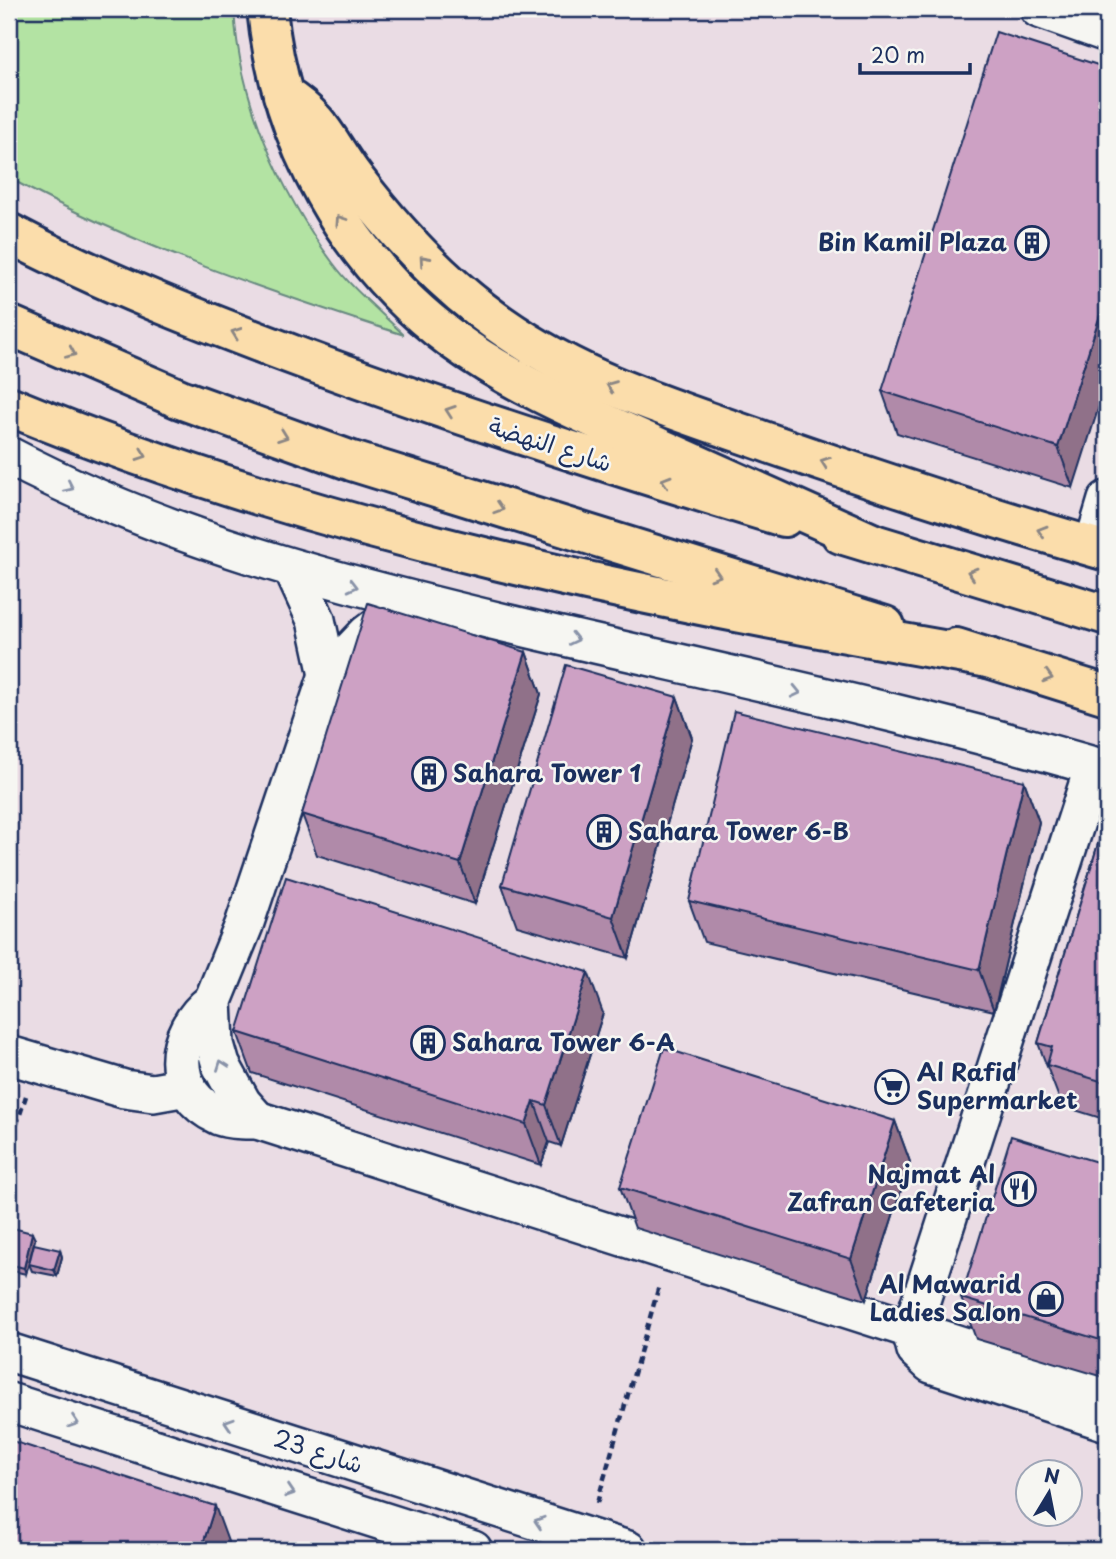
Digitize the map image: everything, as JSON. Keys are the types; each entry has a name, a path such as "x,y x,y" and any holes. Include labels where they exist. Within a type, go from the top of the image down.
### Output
{"main road":[{"path":"267,9 271,47 283,96 306,161 350,235 415,308 453,339 539,392 872,543"},
{"path":"283,96 324,130 352,176 438,276 529,346 580,373 633,395 871,478 1100,549"},
{"name":"شارع النهضة","path":"9,233 213,325 564,451 1107,615"},
{"path":"9,325 180,399 352,461 1107,695"},
{"path":"9,406 255,495 500,563 747,617 989,658"}],"street":[{"path":"1039,9 1107,33"},
{"path":"9,456 127,513 293,570 1100,768 911,1331 916,1350 931,1364 1107,1422"},
{"path":"1100,549 1107,500"},
{"path":"293,570 316,620 328,675"},
{"path":"412,601 367,634 328,675 244,925 213,1000 187,1027 180,1047 181,1068 187,1087 201,1104 220,1116 257,1120 1107,1392"},
{"path":"244,925 282,937"},
{"path":"213,1000 215,1044 221,1065 236,1094 257,1120"},
{"path":"22,1059 124,1089 153,1093 187,1087"},
{"name":"شارع 23","path":"9,1352 628,1550"},
{"name":"شارع 23","path":"9,1402 473,1550"}],"path":[{"path":"9,1148 22,1059"},
{"path":"587,1538 668,1252"}],"green space":[{"path":"9,9 234,9 244,77 253,110 279,175 313,235 333,263 404,335 203,266 104,225 9,178"}],"building":[{"name":"Bin Kamil Plaza","path":"996,32 1107,68 1107,293 1058,447 882,391"},
{"name":"Sahara Tower 1","path":"368,603 526,652 460,863 302,814"},
{"name":"Sahara Tower 6-B","path":"566,665 677,697 613,917 502,885"},
{"path":"734,711 1024,781 979,970 689,901"},
{"path":"1107,814 1107,1083 1047,1065 1052,1047 1038,1043"},
{"name":"Sahara Tower 6-A","path":"286,877 588,972 546,1105 534,1101 526,1124 237,1032"},
{"path":"664,1048 895,1121 851,1259 620,1187"},
{"path":"1011,1136 1107,1165 1107,1342 961,1298"},
{"path":"9,1227 32,1233 24,1268 9,1264"},
{"path":"34,1244 60,1250 54,1270 29,1264"},
{"path":"9,1440 215,1506 201,1550 9,1550"}],"place":[{"name":"Bin Kamil Plaza","path":"1032,243"},
{"name":"Sahara Tower 1","path":"429,774"},
{"name":"Sahara Tower 6-B","path":"604,832"},
{"name":"Sahara Tower 6-A","path":"428,1043"},
{"name":"Al Rafid Supermarket","path":"892,1087"},
{"name":"Najmat Al Zafran Cafeteria","path":"1019,1189"},
{"name":"Al Mawarid Ladies Salon","path":"1046,1299"}]}
